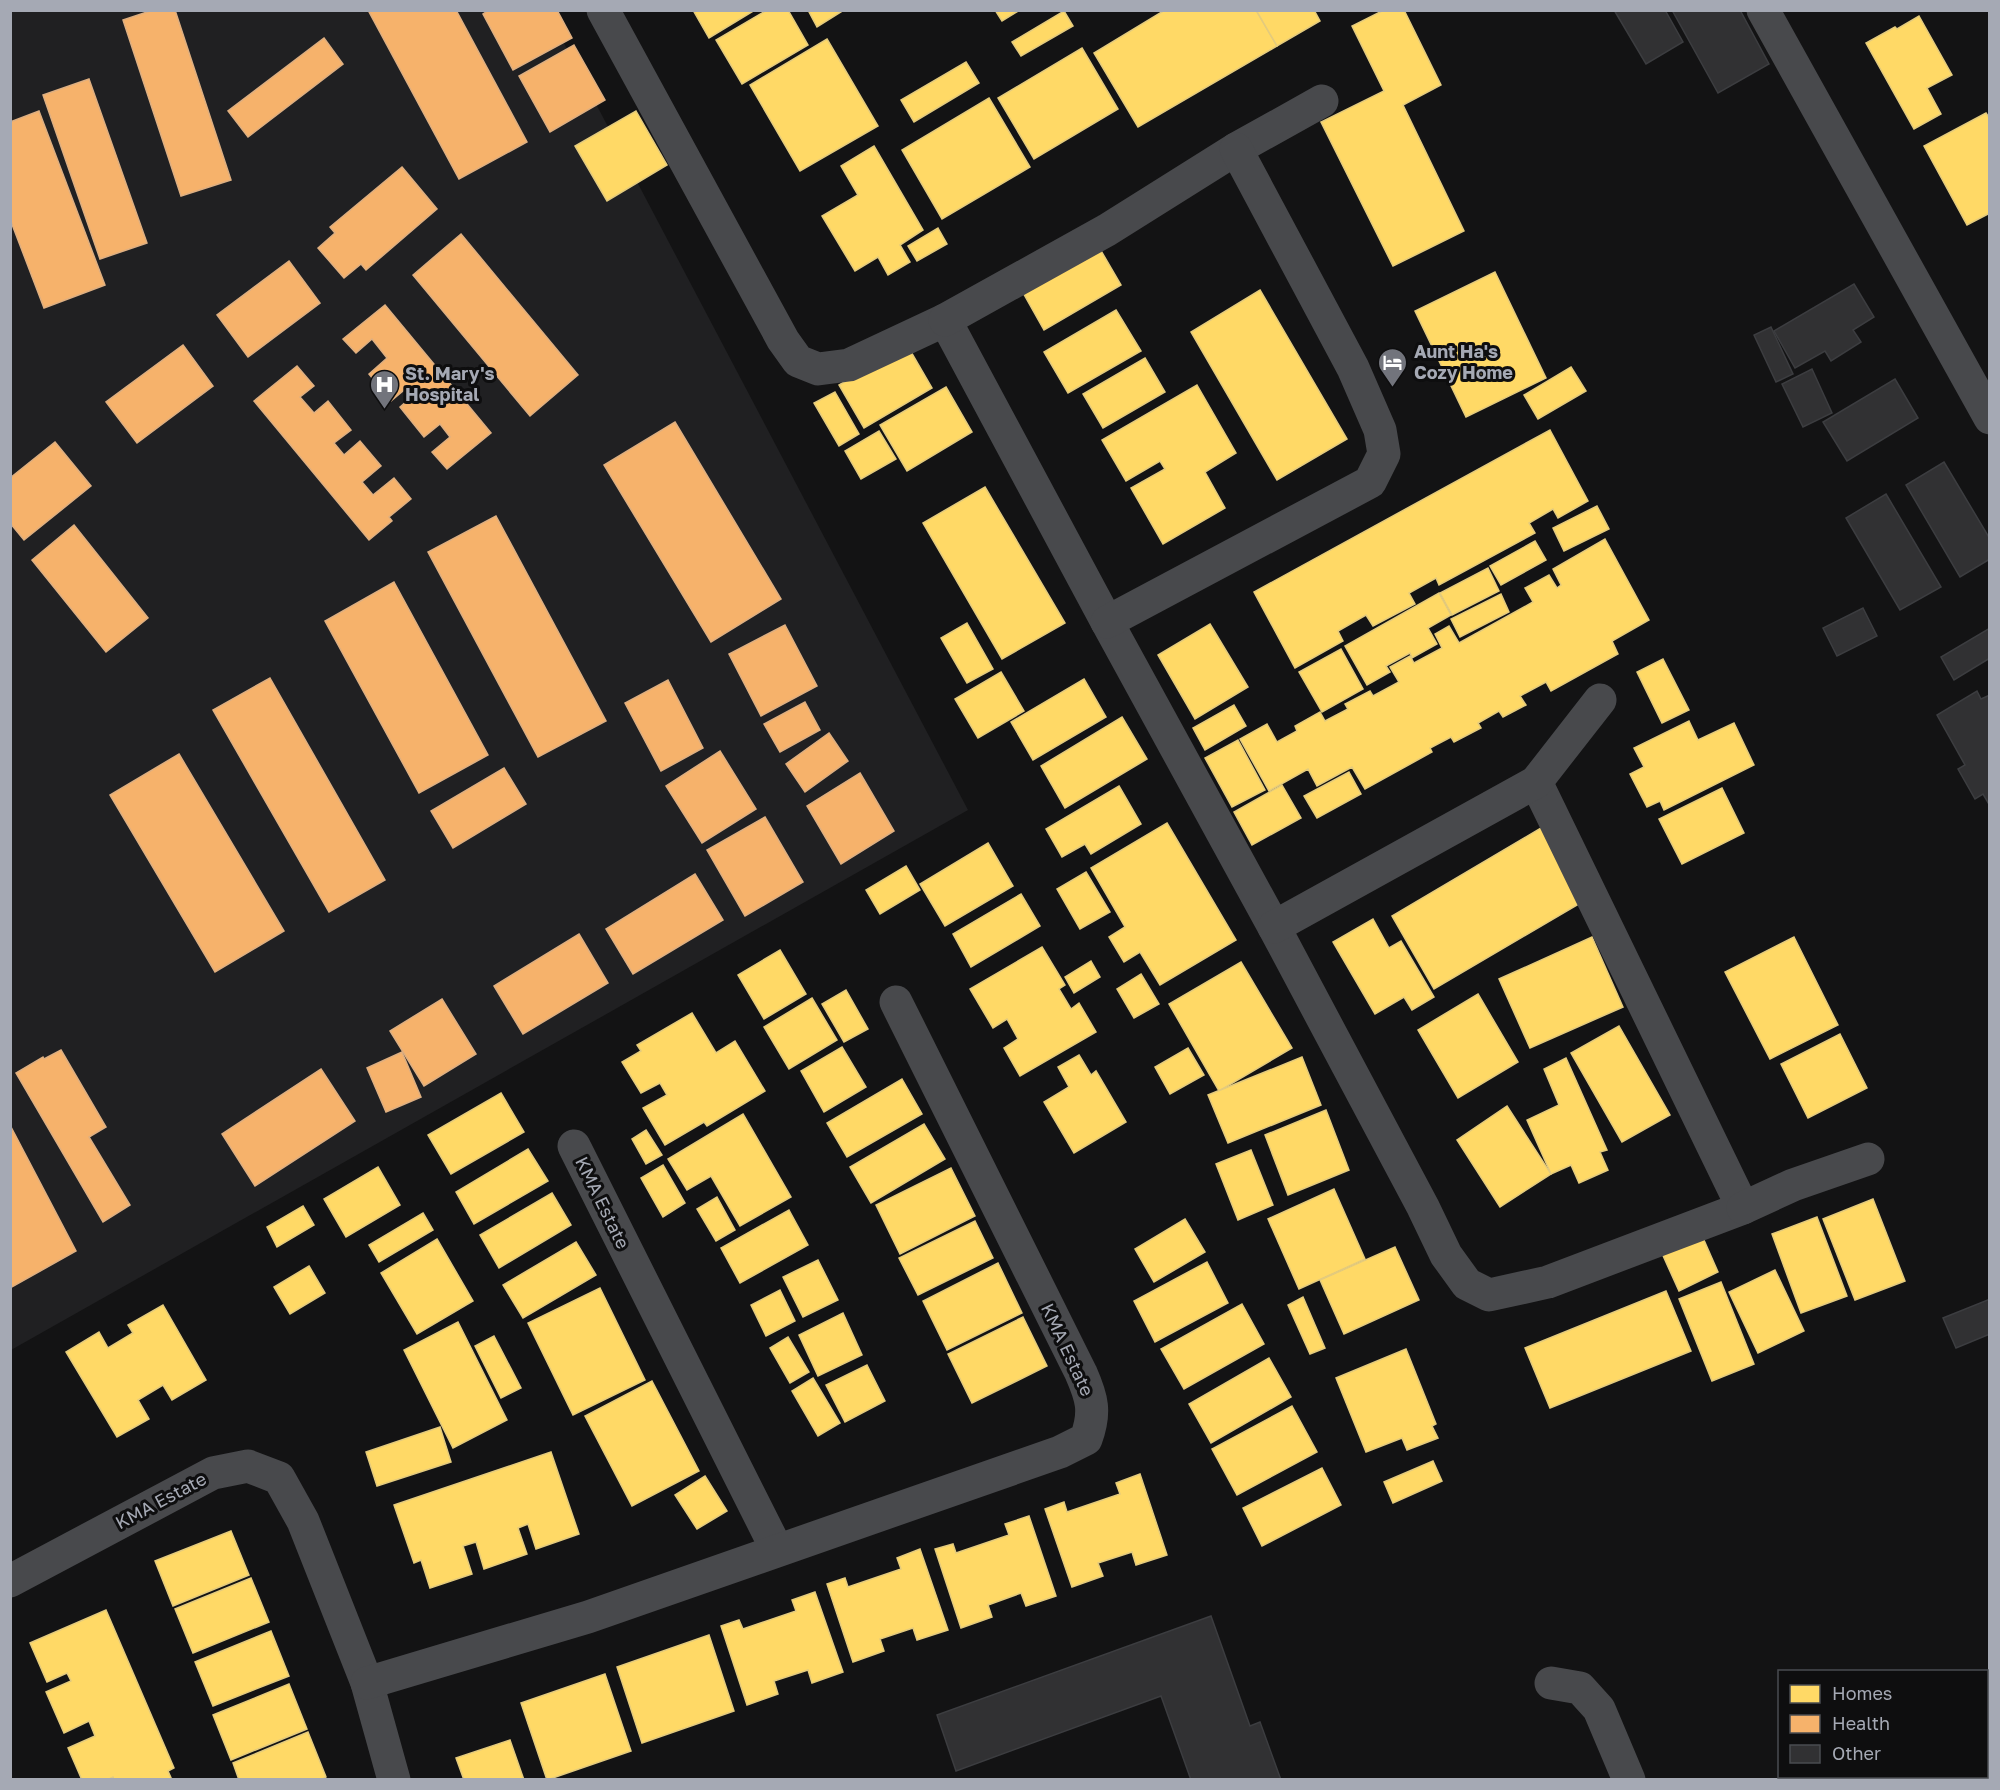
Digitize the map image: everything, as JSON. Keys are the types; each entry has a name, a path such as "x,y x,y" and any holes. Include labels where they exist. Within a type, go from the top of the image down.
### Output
{"street":[{"path":"603,10 783,340 798,360 818,369 849,365 945,320 1107,230 1236,149 1322,101"},
{"path":"1763,10 1989,418"},
{"path":"1107,622 1370,482 1384,454 1380,430 1353,368 1236,149"},
{"path":"945,320 1274,927 1423,1207 1446,1255 1467,1284 1489,1295 1548,1282 1743,1208 1793,1185 1868,1159"},
{"path":"1274,927 1536,782 1600,700"},
{"path":"1536,782 1743,1208"},
{"name":"KMA Estate","path":"367,1683 588,1617 1060,1452 1086,1439 1092,1422 1092,1398 1081,1372 896,1002"},
{"name":"KMA Estate","path":"574,1146 777,1550"},
{"name":"KMA Estate","path":"10,1581 213,1473 248,1466 279,1478 303,1521 367,1683 394,1779"},
{"path":"1551,1683 1580,1688 1599,1709 1629,1779"}],"shaded area":[{"name":"St. Mary's Hospital","path":"11,11 547,11 968,810 11,1350"}],"building: Homes":[{"path":"693,10 755,10 709,38"},
{"path":"767,10 788,10 808,45 742,84 716,40"},
{"path":"808,10 844,10 817,27"},
{"path":"995,10 1020,10 1002,21"},
{"path":"1165,10 1256,10 1277,46 1138,127 1094,53"},
{"path":"1256,10 1314,10 1320,21 1277,46"},
{"path":"1384,10 1404,10 1441,85 1403,105 1464,231 1393,266 1321,122 1384,91 1352,26"},
{"path":"1064,11 1073,26 1021,56 1012,42"},
{"path":"1919,16 1952,75 1927,88 1941,114 1914,129 1866,43"},
{"path":"827,39 878,126 800,171 750,85"},
{"path":"1082,48 1118,109 1034,159 998,98"},
{"path":"966,62 979,83 914,122 901,100"},
{"path":"989,98 1030,167 942,219 902,150"},
{"path":"636,111 667,165 607,201 575,146"},
{"path":"1986,113 1990,119 1990,213 1967,225 1924,146"},
{"path":"874,146 923,230 900,245 910,262 888,275 878,257 855,271 822,216 858,195 841,166"},
{"path":"938,228 947,244 917,261 908,246"},
{"path":"1093,237 1121,285 1044,330 1017,282"},
{"path":"1495,272 1546,378 1466,417 1415,311"},
{"path":"1260,290 1347,439 1277,480 1191,332"},
{"path":"1116,310 1141,351 1068,393 1044,352"},
{"path":"907,345 932,388 864,428 839,385"},
{"path":"1145,358 1165,392 1103,428 1083,394"},
{"path":"1571,367 1586,391 1538,419 1524,395"},
{"path":"1197,385 1236,453 1205,472 1225,508 1163,544 1131,488 1165,469 1160,461 1126,481 1102,440"},
{"path":"946,387 972,432 907,471 880,425"},
{"path":"835,392 859,434 839,446 814,403"},
{"path":"1550,430 1588,501 1558,518 1553,509 1529,523 1535,533 1439,585 1436,578 1409,593 1415,604 1373,626 1366,615 1338,631 1343,641 1295,668 1254,592"},
{"path":"879,431 896,459 861,479 845,451"},
{"path":"985,487 1065,623 1002,659 923,523"},
{"path":"1597,506 1609,529 1564,551 1553,528"},
{"path":"1605,539 1649,620 1612,641 1618,654 1551,691 1546,682 1520,696 1526,705 1503,717 1499,711 1478,723 1481,728 1454,742 1451,737 1430,748 1432,752 1365,789 1352,767 1317,786 1308,769 1269,791 1240,739 1267,724 1277,742 1297,731 1295,726 1320,712 1325,721 1348,709 1345,704 1370,691 1373,696 1399,682 1390,667 1410,656 1414,663 1442,648 1435,634 1449,626 1459,643 1533,602 1525,588 1549,575 1557,588 1561,585 1553,569"},
{"path":"1535,541 1546,560 1501,585 1490,566"},
{"path":"1488,568 1499,591 1452,615 1440,593"},
{"path":"1439,593 1451,615 1428,628 1437,644 1412,658 1410,653 1386,666 1390,672 1367,685 1345,646"},
{"path":"1501,594 1509,612 1460,637 1451,619"},
{"path":"967,623 993,669 967,683 941,638"},
{"path":"1210,624 1248,687 1195,719 1158,655"},
{"path":"1341,649 1363,689 1322,712 1299,672"},
{"path":"1663,659 1689,710 1662,723 1637,672"},
{"path":"1001,672 1024,711 978,738 955,699"},
{"path":"1084,679 1106,717 1033,760 1011,722"},
{"path":"1234,705 1246,726 1205,750 1193,728"},
{"path":"1122,717 1147,759 1065,808 1041,766"},
{"path":"1689,721 1698,740 1734,723 1754,765 1664,810 1660,801 1647,807 1630,774 1644,767 1634,748"},
{"path":"1238,740 1265,790 1232,807 1205,758"},
{"path":"1349,772 1361,794 1317,818 1304,796"},
{"path":"1282,785 1301,818 1252,845 1234,812"},
{"path":"1119,786 1141,824 1091,854 1085,844 1062,857 1046,829"},
{"path":"1722,788 1744,833 1682,864 1659,819"},
{"path":"1167,823 1236,940 1160,985 1140,952 1124,962 1109,937 1125,927 1091,868"},
{"path":"1546,825 1589,898 1434,989 1392,916"},
{"path":"988,843 1013,886 945,926 920,884"},
{"path":"906,866 920,890 880,914 866,890"},
{"path":"1086,872 1110,912 1080,929 1057,889"},
{"path":"1021,894 1040,926 971,967 953,934"},
{"path":"1373,919 1389,948 1401,941 1434,997 1412,1010 1404,997 1375,1014 1333,942"},
{"path":"1592,937 1623,1007 1530,1048 1499,979"},
{"path":"1794,937 1838,1025 1770,1059 1725,972"},
{"path":"1042,947 1065,985 1059,989 1071,1009 1079,1003 1096,1032 1020,1076 1004,1048 1018,1039 1007,1019 993,1028 970,989"},
{"path":"780,950 806,994 764,1019 738,975"},
{"path":"1091,961 1100,977 1074,993 1065,977"},
{"path":"1241,962 1292,1048 1219,1091 1169,1004"},
{"path":"1141,974 1159,1004 1134,1018 1117,989"},
{"path":"846,990 868,1029 844,1042 822,1004"},
{"path":"1478,994 1518,1062 1458,1098 1418,1030"},
{"path":"812,998 837,1040 789,1069 764,1027"},
{"path":"692,1013 716,1053 735,1041 765,1091 707,1126 704,1122 665,1145 643,1108 667,1095 660,1083 641,1093 622,1062 641,1051 637,1045"},
{"path":"1619,1026 1670,1115 1622,1142 1571,1053"},
{"path":"1840,1034 1867,1088 1808,1118 1781,1064"},
{"path":"842,1047 866,1087 824,1112 801,1071"},
{"path":"1188,1048 1204,1075 1170,1094 1155,1067"},
{"path":"1079,1055 1091,1075 1096,1071 1126,1122 1074,1153 1044,1102 1069,1087 1058,1067"},
{"path":"1302,1057 1321,1105 1228,1143 1208,1095"},
{"path":"1566,1058 1607,1150 1600,1152 1608,1170 1579,1183 1571,1165 1551,1174 1527,1120 1559,1105 1544,1069"},
{"path":"902,1079 922,1114 847,1157 827,1123"},
{"path":"501,1093 524,1132 451,1174 428,1135"},
{"path":"1507,1106 1551,1174 1500,1207 1457,1140"},
{"path":"1326,1110 1349,1170 1288,1195 1265,1135"},
{"path":"743,1114 791,1197 740,1226 711,1176 687,1190 668,1159"},
{"path":"924,1124 945,1159 871,1203 850,1167"},
{"path":"646,1130 662,1155 646,1164 632,1139"},
{"path":"528,1149 548,1181 474,1224 456,1192"},
{"path":"1251,1150 1273,1205 1238,1220 1216,1164"},
{"path":"663,1165 685,1203 663,1217 641,1178"},
{"path":"378,1167 400,1205 346,1237 324,1199"},
{"path":"951,1168 975,1216 900,1254 876,1205"},
{"path":"1334,1189 1365,1259 1299,1289 1268,1219"},
{"path":"552,1193 571,1225 499,1268 480,1235"},
{"path":"717,1197 735,1230 716,1241 697,1209"},
{"path":"1873,1199 1905,1281 1855,1300 1823,1219"},
{"path":"303,1206 314,1225 277,1247 267,1227"},
{"path":"789,1210 808,1245 740,1283 721,1248"},
{"path":"423,1213 433,1230 379,1262 369,1245"},
{"path":"1817,1217 1847,1296 1801,1313 1772,1234"},
{"path":"1185,1219 1205,1252 1154,1282 1135,1249"},
{"path":"975,1221 993,1258 918,1295 899,1258"},
{"path":"1700,1231 1718,1272 1679,1291 1660,1249"},
{"path":"437,1239 473,1301 417,1334 381,1273"},
{"path":"576,1242 596,1275 523,1318 503,1285"},
{"path":"1395,1247 1419,1300 1344,1334 1320,1280"},
{"path":"818,1260 838,1300 803,1317 783,1277"},
{"path":"1207,1262 1228,1303 1155,1342 1134,1301"},
{"path":"998,1263 1022,1313 947,1350 923,1301"},
{"path":"309,1266 325,1293 290,1314 274,1287"},
{"path":"1775,1270 1804,1331 1758,1353 1729,1292"},
{"path":"1721,1282 1754,1364 1712,1381 1679,1299"},
{"path":"600,1288 645,1380 573,1415 528,1323"},
{"path":"780,1290 795,1321 766,1336 751,1305"},
{"path":"1666,1291 1691,1351 1550,1408 1525,1348"},
{"path":"1303,1297 1325,1348 1310,1354 1288,1305"},
{"path":"1242,1304 1264,1344 1184,1389 1161,1349"},
{"path":"163,1305 206,1380 172,1400 163,1385 138,1400 149,1419 117,1437 66,1352 99,1332 108,1348 133,1333 128,1325"},
{"path":"843,1313 862,1355 818,1376 799,1335"},
{"path":"1023,1317 1047,1366 972,1403 948,1354"},
{"path":"458,1322 507,1420 453,1448 404,1350"},
{"path":"494,1336 521,1388 501,1398 475,1346"},
{"path":"788,1337 809,1372 790,1383 770,1348"},
{"path":"1406,1349 1436,1424 1432,1426 1438,1438 1407,1450 1402,1438 1366,1452 1336,1378"},
{"path":"1269,1358 1291,1397 1211,1443 1189,1404"},
{"path":"867,1365 885,1401 845,1422 826,1385"},
{"path":"813,1378 840,1423 818,1436 792,1391"},
{"path":"652,1381 699,1471 632,1506 585,1416"},
{"path":"1292,1406 1317,1452 1237,1495 1212,1449"},
{"path":"440,1427 451,1462 377,1486 366,1452"},
{"path":"551,1452 579,1534 536,1549 528,1524 518,1528 527,1554 484,1569 476,1542 463,1546 472,1574 430,1588 421,1560 414,1563 394,1505"},
{"path":"1433,1461 1442,1481 1393,1503 1384,1482"},
{"path":"1322,1468 1341,1505 1262,1546 1243,1508"},
{"path":"1140,1474 1167,1555 1136,1565 1132,1552 1098,1563 1103,1576 1072,1587 1045,1509 1064,1502 1067,1512 1120,1494 1116,1483"},
{"path":"705,1476 727,1511 697,1529 675,1495"},
{"path":"1029,1516 1056,1596 1026,1606 1021,1593 988,1605 992,1617 961,1628 935,1549 953,1544 956,1553 1009,1535 1005,1524"},
{"path":"231,1531 249,1575 173,1606 155,1561"},
{"path":"920,1549 948,1630 917,1640 913,1628 880,1639 884,1651 853,1662 827,1584 845,1578 848,1587 901,1569 897,1558"},
{"path":"251,1578 269,1622 193,1653 175,1609"},
{"path":"815,1592 843,1672 812,1683 808,1670 774,1681 778,1694 747,1705 721,1626 739,1620 743,1629 796,1611 792,1600"},
{"path":"106,1610 174,1768 168,1771 172,1780 114,1780 113,1777 107,1780 82,1780 68,1748 95,1736 89,1721 64,1733 46,1692 71,1681 67,1673 47,1682 30,1643"},
{"path":"271,1631 289,1676 213,1706 195,1662"},
{"path":"709,1635 734,1711 642,1743 617,1667"},
{"path":"605,1674 631,1751 547,1780 521,1703"},
{"path":"289,1684 307,1729 231,1760 213,1715"},
{"path":"308,1732 326,1777 321,1780 239,1780 233,1763"},
{"path":"510,1740 524,1780 464,1780 456,1758"}],"building: Health":[{"path":"153,10 175,10 231,180 181,196 123,20"},
{"path":"368,10 456,10 527,142 459,179"},
{"path":"489,10 557,10 572,38 513,70 483,14"},
{"path":"324,38 343,64 248,137 228,111"},
{"path":"574,45 605,100 550,132 519,76"},
{"path":"89,79 147,243 100,259 43,95"},
{"path":"39,111 105,285 44,308 10,219 10,122"},
{"path":"402,167 437,209 366,270 361,264 344,278 318,248 335,233 330,227"},
{"path":"461,234 578,375 530,416 413,275"},
{"path":"289,261 320,303 248,357 217,315"},
{"path":"385,305 491,433 447,469 432,452 450,437 440,424 424,437 400,407 416,393 409,386 391,401 369,374 387,358 372,339 356,353 343,339"},
{"path":"183,345 213,386 137,443 106,402"},
{"path":"297,366 314,386 300,397 314,413 328,401 351,430 334,443 344,455 360,441 381,466 362,482 373,495 394,478 411,499 389,517 392,521 369,540 254,401"},
{"path":"675,422 781,599 711,642 604,465"},
{"path":"55,442 91,486 24,540 10,523 10,478"},
{"path":"496,516 606,721 538,757 428,552"},
{"path":"74,525 148,618 106,652 32,560"},
{"path":"394,582 488,755 419,793 325,621"},
{"path":"785,625 817,686 761,716 729,654"},
{"path":"270,678 385,880 329,912 213,710"},
{"path":"668,680 703,748 661,771 625,703"},
{"path":"805,702 820,730 780,752 764,724"},
{"path":"829,733 848,761 805,792 786,764"},
{"path":"720,751 756,809 702,843 666,786"},
{"path":"179,754 284,931 215,972 110,795"},
{"path":"504,768 526,804 453,848 431,811"},
{"path":"860,773 894,831 841,864 807,806"},
{"path":"765,817 803,882 745,916 707,850"},
{"path":"695,874 723,920 633,974 606,929"},
{"path":"579,934 608,983 523,1034 494,986"},
{"path":"442,999 476,1054 424,1086 390,1031"},
{"path":"61,1050 106,1127 89,1137 130,1205 103,1222 16,1073 43,1057 44,1059"},
{"path":"402,1052 421,1097 386,1112 367,1068"},
{"path":"321,1069 355,1121 255,1186 222,1134"},
{"path":"10,1125 76,1251 10,1288"}],"building: Other":[{"path":"1614,10 1665,10 1683,42 1646,64"},
{"path":"1672,10 1740,10 1769,64 1718,93"},
{"path":"1854,284 1874,317 1853,330 1861,342 1831,361 1825,351 1795,368 1774,331"},
{"path":"1771,327 1793,374 1776,382 1754,335"},
{"path":"1812,369 1832,413 1803,427 1782,384"},
{"path":"1895,379 1918,418 1847,461 1823,422"},
{"path":"1944,462 1990,539 1990,559 1960,577 1906,485"},
{"path":"1886,494 1941,587 1900,610 1846,518"},
{"path":"1863,608 1877,636 1837,656 1823,628"},
{"path":"1990,628 1990,658 1954,680 1941,657"},
{"path":"1977,691 1981,699 1990,695 1990,806 1983,794 1975,799 1958,769 1965,765 1937,715"},
{"path":"1990,1299 1990,1334 1956,1348 1943,1318"},
{"path":"1211,1616 1250,1726 1260,1722 1281,1780 1191,1780 1161,1696 956,1771 937,1715"}],"place":[{"name":"Aunt Ha's Cozy Home","path":"1393,388"},
{"name":"St. Mary's Hospital","path":"384,410"}]}
